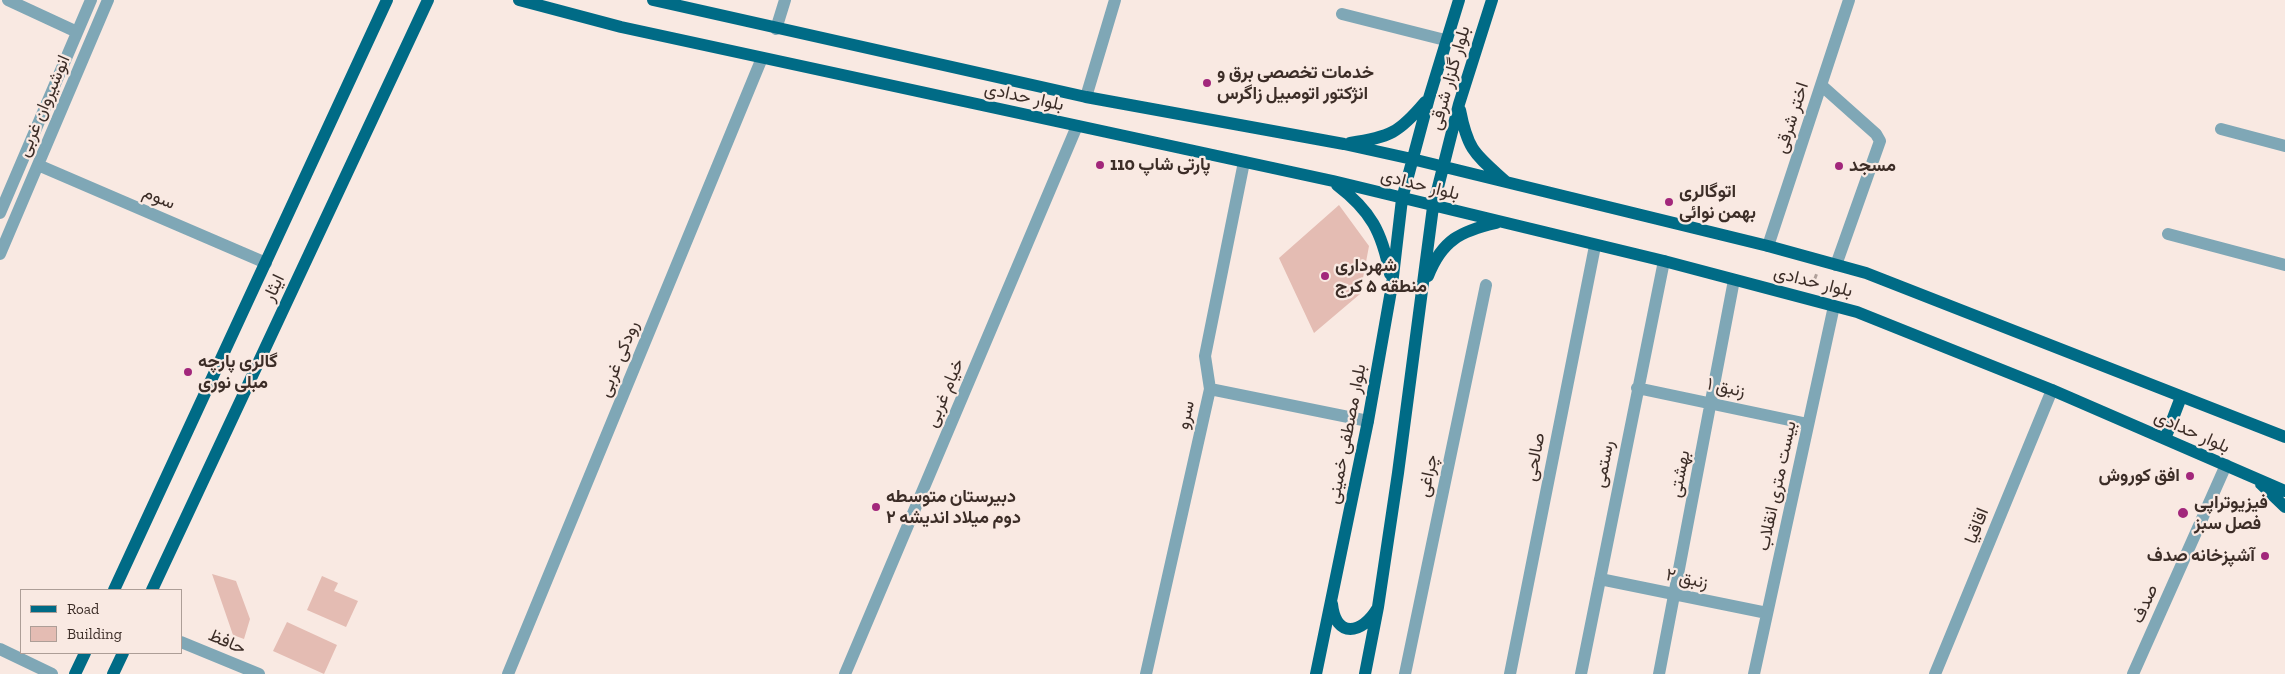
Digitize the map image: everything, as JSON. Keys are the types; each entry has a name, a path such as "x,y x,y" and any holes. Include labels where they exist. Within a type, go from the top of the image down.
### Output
{"main road":[{"name":"ایثار","path":"114,589 387,0"},
{"name":"ایثار","path":"152,589 428,0"},
{"name":"بلوار حدادی","path":"519,0 621,27 1333,182 1664,262 1857,312 2052,390 2285,491"},
{"name":"بلوار حدادی","path":"653,0 1086,97 1344,144 1412,159 1768,246 1866,273 2181,398 2285,436"},
{"name":"بلوار گلزار شرقی","path":"1402,199 1445,40 1459,0"},
{"name":"بلوار گلزار شرقی","path":"1433,207 1459,104 1492,0"},
{"path":"1344,144 1381,138 1400,129 1429,98"},
{"path":"1459,104 1464,133 1470,148 1506,183"},
{"path":"1333,182 1355,199 1379,230 1385,248 1392,286"},
{"name":"بلوار مصطفی خمینی","path":"1316,674 1368,421 1392,286 1402,199"},
{"path":"1365,674 1378,607 1398,473 1433,207"},
{"path":"1421,292 1433,263 1448,242 1470,229 1499,222"},
{"path":"2165,439 2181,398"},
{"path":"2258,426 2285,425"},
{"path":"2255,479 2285,507"},
{"path":"1332,599 1336,622 1342,628 1357,628 1371,618 1378,607"},
{"path":"75,674 85,654"},
{"path":"113,674 123,654"}],"street":[{"path":"8,0 77,32"},
{"name":"انوشیروان غربی","path":"0,213 91,0"},
{"name":"انوشیروان غربی","path":"0,254 108,0"},
{"path":"776,29 785,0"},
{"path":"1086,97 1115,0"},
{"name":"اختر شرقی","path":"1768,246 1849,0"},
{"path":"1342,14 1445,40"},
{"name":"رودکی غربی","path":"508,674 762,58"},
{"path":"1821,85 1876,134 1880,140 1836,265"},
{"name":"خیام غربی","path":"845,674 1077,126"},
{"path":"2221,130 2285,146"},
{"name":"سرو","path":"1146,674 1210,389 1205,356 1244,162"},
{"name":"سوم","path":"38,164 266,263"},
{"path":"2168,234 2285,265"},
{"name":"صالحی","path":"1510,674 1595,246"},
{"name":"رستمی","path":"1582,674 1637,388 1664,262"},
{"name":"بهشتی","path":"1660,674 1734,280"},
{"name":"چراغی","path":"1405,674 1486,285"},
{"name":"بیست متری انقلاب","path":"1754,674 1834,306"},
{"name":"زنبق ۱","path":"1637,388 1808,424"},
{"path":"1210,389 1368,421"},
{"name":"اقاقیا","path":"1935,674 2052,390"},
{"name":"صدف","path":"2133,674 2226,465"},
{"name":"زنبق ۲","path":"1600,578 1767,613"},
{"name":"حافظ","path":"182,642 259,674"},
{"path":"0,649 52,674"}],"path":[{"path":"1808,299 1821,261"}],"building":[{"name":"شهرداری منطقه ۵ کرج","path":"1339,205 1369,246 1360,294 1314,333 1279,258"},
{"path":"212,574 236,581 250,619 244,639 233,635"},
{"path":"322,576 338,583 334,591 358,601 346,627 307,610"},
{"path":"287,622 337,645 324,674 273,651"}],"place":[{"name":"خدمات تخصصی برق و انژکتور اتومبیل زاگرس","path":"1207,83"},
{"name":"پارتی شاپ 110","path":"1100,165"},
{"name":"مسجد","path":"1839,166"},
{"name":"اتوگالری بهمن نوائی","path":"1669,202"},
{"name":"شهرداری منطقه ۵ کرج","path":"1325,276"},
{"name":"گالری پارچه مبلی نوری","path":"188,372"},
{"name":"افق کوروش","path":"2190,476"},
{"name":"دبیرستان متوسطه دوم میلاد اندیشه ۲","path":"876,507"},
{"name":"فیزیوتراپی فصل سبز","path":"2183,513"},
{"name":"آشپزخانه صدف","path":"2265,556"}]}
